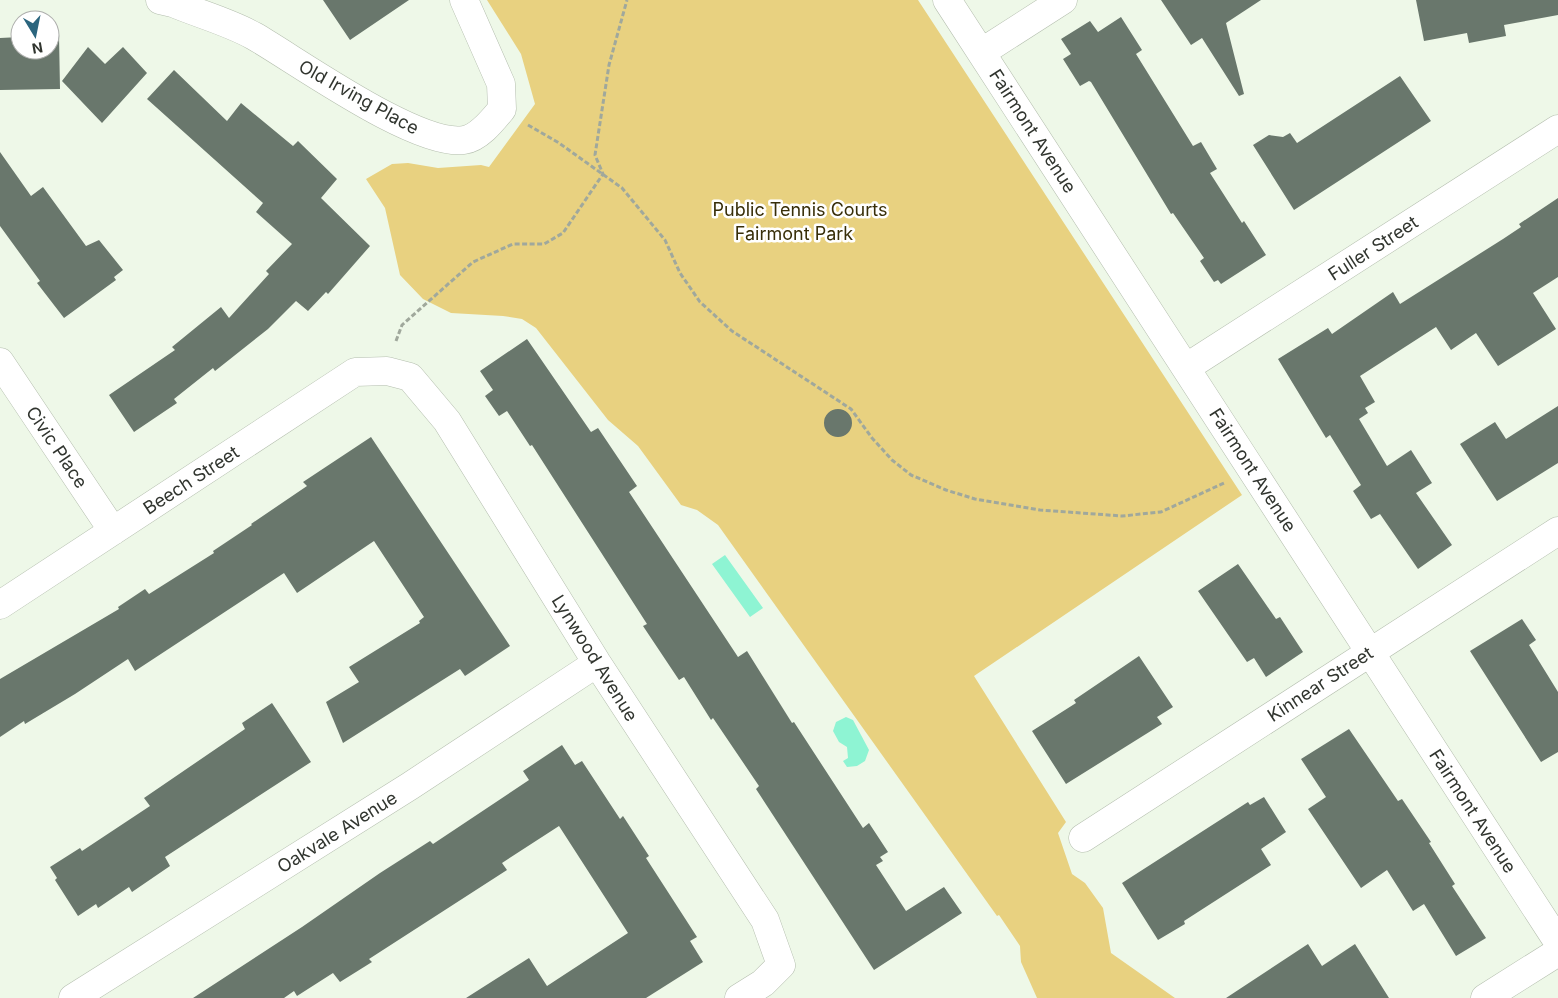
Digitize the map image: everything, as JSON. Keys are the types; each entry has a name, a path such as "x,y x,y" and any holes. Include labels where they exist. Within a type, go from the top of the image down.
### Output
{"street":[{"name":"Old Irving Place","path":"160,0 252,35 387,116 441,140 466,140 488,126 502,109"},
{"path":"464,0 501,84 502,109"},
{"name":"Fairmont Avenue","path":"947,0 1187,367 1558,942"},
{"path":"982,52 1063,0"},
{"name":"Fuller Street","path":"1187,367 1558,129"},
{"name":"Civic Place","path":"0,362 112,531"},
{"name":"Beech Street","path":"0,605 355,372 387,371"},
{"name":"Lynwood Avenue","path":"387,371 410,377 446,421 597,663 764,920 781,965 763,982 739,998"},
{"name":"Kinnear Street","path":"1083,838 1558,531"},
{"name":"Oakvale Avenue","path":"73,998 410,786 597,663"},
{"path":"1485,998 1558,952"}],"path":[{"path":"603,174 595,154 609,65 620,17 626,0"},
{"path":"502,109 560,143 622,188 644,217 665,240 680,273 700,302 732,331 851,409 878,446 892,460 911,474 946,490 975,499 1040,510 1122,516 1161,512 1224,483 1254,472"},
{"path":"394,345 402,325 473,262 513,244 544,244 563,233 603,174"}],"green space":[{"name":"Fairmont Park","path":"487,0 918,0 1242,495 974,676 1066,822 1058,833 1072,874 1085,883 1103,908 1111,953 1175,998 1037,998 1021,962 1020,946 718,525 697,510 681,505 638,446 608,420 536,328 522,319 451,313 423,299 400,275 385,208 366,179 392,164 408,163 438,168 481,165 489,167 535,104 521,54"}],"shaded area":[{"path":"725,555 763,608 750,617 712,564"},
{"path":"846,717 853,720 869,750 865,761 857,766 847,767 843,761 848,758 847,747 839,742 833,731 836,722"}],"building":[{"path":"323,0 409,0 350,40"},
{"path":"1161,0 1261,0 1226,23 1244,94 1239,96 1202,38 1191,45"},
{"path":"1416,0 1558,0 1558,15 1504,25 1506,36 1469,43 1467,33 1424,41"},
{"path":"1121,17 1142,50 1136,54 1193,146 1201,142 1217,169 1210,173 1242,223 1244,221 1266,255 1221,284 1218,280 1214,282 1200,261 1204,258 1173,213 1171,214 1091,82 1089,81 1080,86 1063,59 1071,54 1061,39 1090,21 1098,32"},
{"path":"0,38 10,38 10,60 59,60 60,89 0,90"},
{"path":"88,47 105,64 123,47 147,73 102,123 62,81"},
{"path":"174,70 227,121 241,103 293,146 298,141 337,179 321,198 370,246 328,294 326,292 308,311 296,301 268,329 215,371 213,368 174,399 177,403 134,432 109,395 175,350 172,347 221,307 229,318 269,274 266,271 292,244 256,212 263,203 147,99"},
{"path":"1400,76 1431,121 1294,210 1253,145 1269,135 1283,137 1290,133 1297,143"},
{"path":"0,152 31,196 43,187 86,246 99,240 123,270 114,277 116,280 64,318 37,283 40,281 0,226"},
{"path":"1558,198 1558,277 1533,293 1556,329 1498,366 1476,333 1451,350 1436,327 1360,376 1375,402 1365,408 1368,413 1359,419 1387,466 1411,450 1432,483 1416,493 1452,545 1418,569 1380,514 1371,519 1353,491 1361,485 1330,435 1326,438 1278,359 1328,328 1332,334 1393,292 1400,304 1521,227 1519,224"},
{"path":"527,339 591,432 598,428 637,486 629,492 738,657 747,651 792,723 794,722 863,828 869,823 888,852 880,857 883,861 876,865 906,911 944,887 962,913 874,970 756,789 759,786 713,718 711,720 684,677 679,680 643,626 647,624 532,445 530,446 507,411 499,416 485,396 493,390 480,371"},
{"path":"1558,406 1558,463 1497,501 1460,444 1495,422 1506,439"},
{"path":"838,409 848,413 852,423 848,433 838,437 828,433 824,423 828,413"},
{"path":"371,437 510,646 465,676 460,669 343,743 326,702 359,682 349,667 420,623 419,621 424,617 374,541 297,593 284,573 135,671 128,659 75,694 25,724 24,721 0,737 0,679 119,609 118,607 145,589 149,594 214,553 213,551 307,486 303,482"},
{"path":"1238,564 1276,619 1280,617 1303,652 1266,677 1254,658 1247,662 1198,591"},
{"path":"1522,619 1536,640 1529,645 1558,692 1558,752 1541,762 1470,651"},
{"path":"1139,656 1173,707 1157,717 1162,724 1066,784 1032,731 1076,703 1074,700"},
{"path":"272,703 311,762 165,857 170,866 132,892 129,887 98,908 96,904 78,916 55,880 57,878 50,867 80,848 82,851 150,806 144,798 245,729 242,723"},
{"path":"1349,729 1398,801 1402,799 1431,842 1429,843 1455,884 1452,886 1486,938 1456,956 1424,904 1413,911 1387,870 1361,888 1308,809 1326,797 1301,759"},
{"path":"562,745 575,765 582,761 620,819 623,816 649,856 646,858 697,937 690,941 703,962 646,998 466,998 529,958 547,986 628,933 559,826 502,863 507,870 369,959 372,962 340,982 333,973 297,996 294,991 284,998 193,998 302,927 380,873 430,841 433,844 529,780 523,771"},
{"path":"1264,797 1286,832 1261,849 1271,865 1184,921 1185,924 1158,940 1122,883 1248,802 1250,805"},
{"path":"1308,944 1322,966 1355,944 1389,998 1226,998"}],"park label":[{"name":"Public Tennis Courts","path":"800,209"}]}
